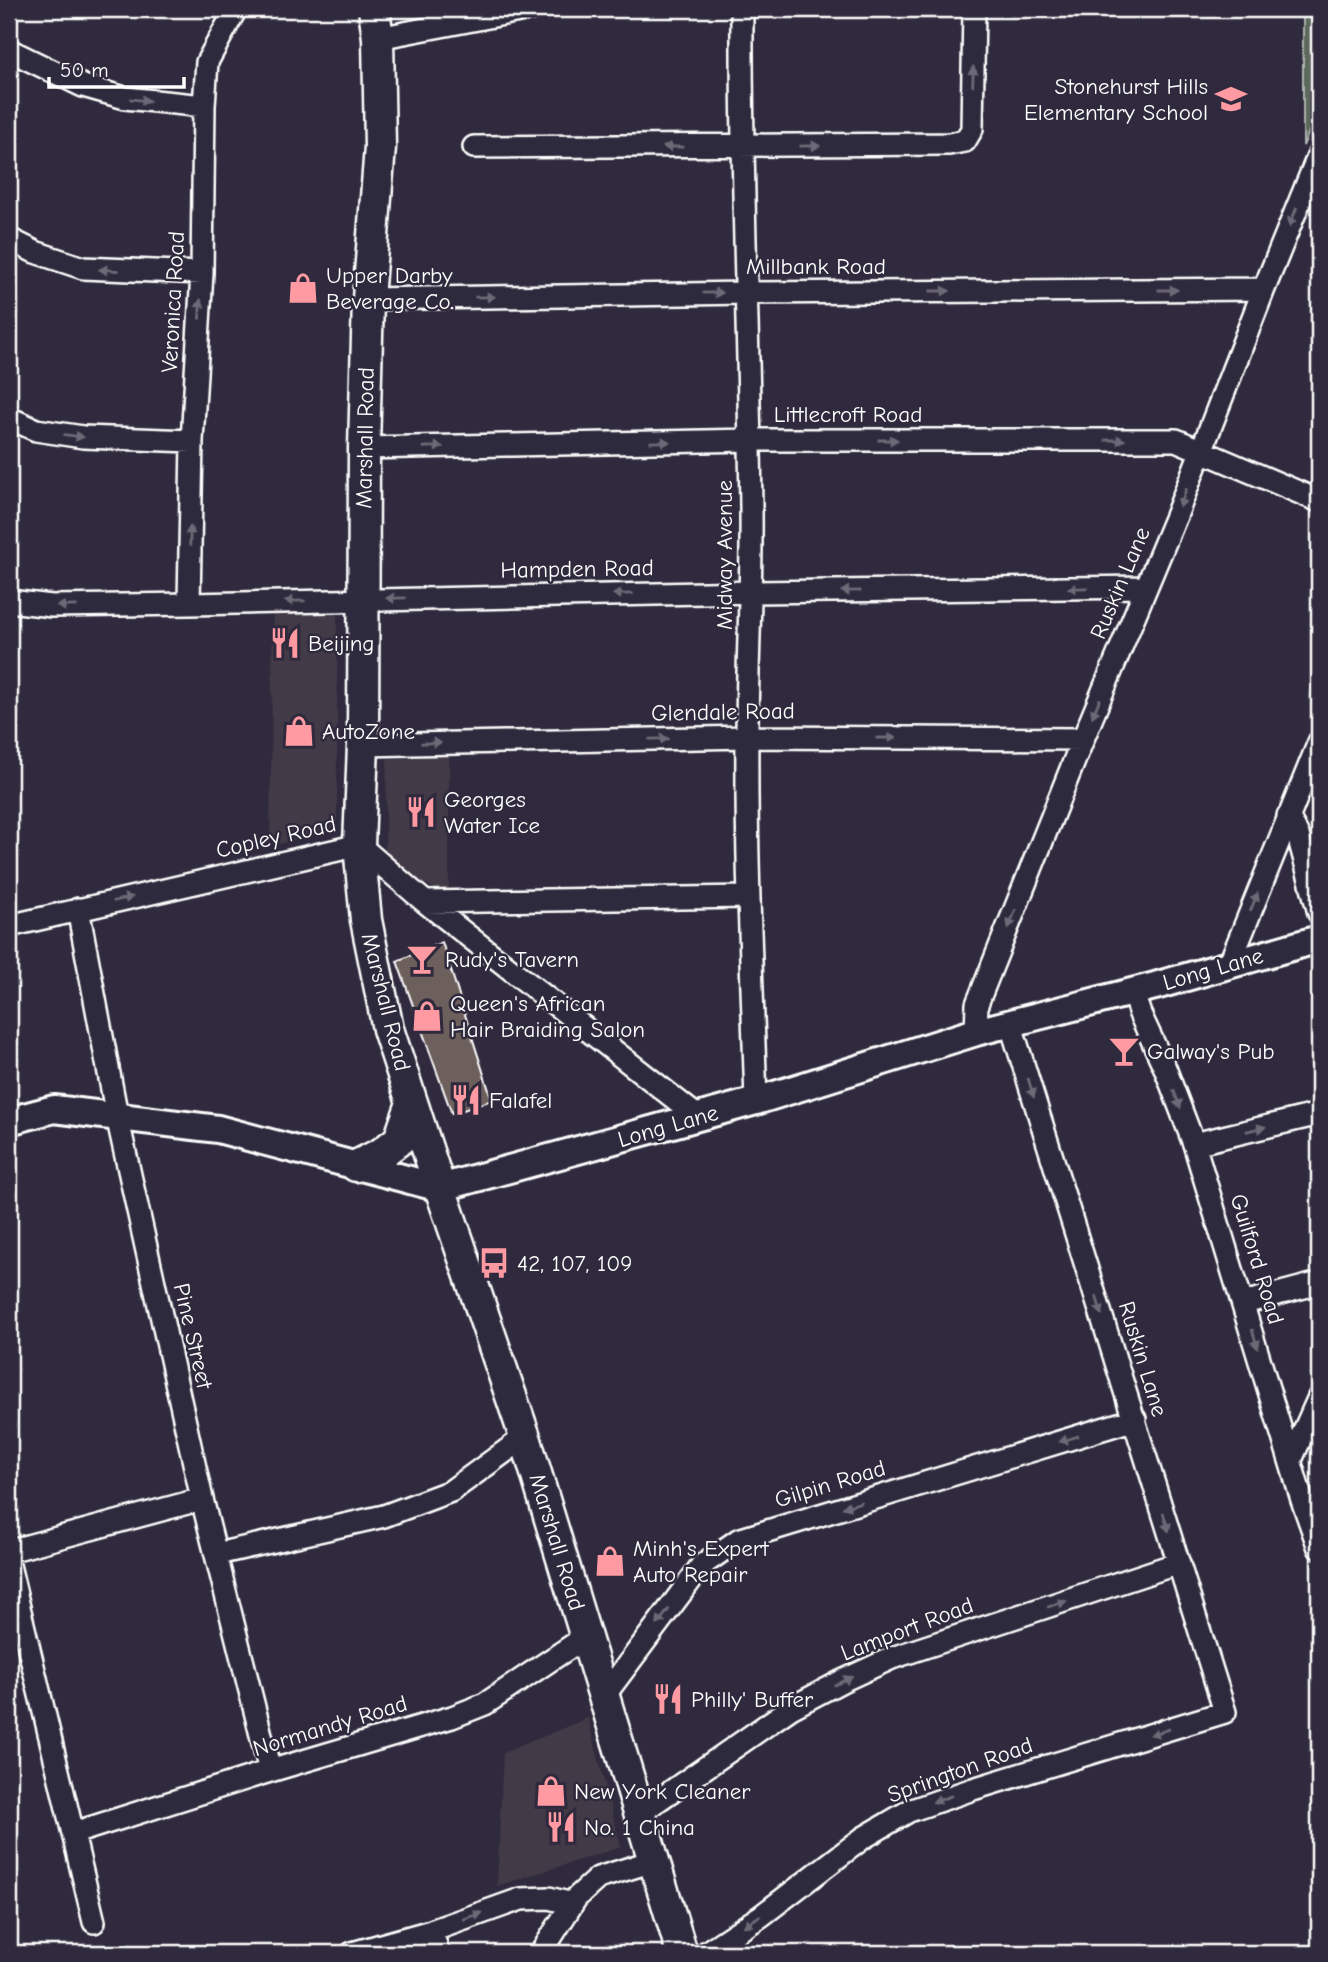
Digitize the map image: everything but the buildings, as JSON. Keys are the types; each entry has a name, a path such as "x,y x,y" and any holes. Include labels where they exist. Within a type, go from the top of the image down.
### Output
{"main road":[{"name":"Marshall Road","path":"376,23 380,148 368,299 363,745 359,845 366,920 388,1029 526,1437 682,1953"},
{"path":"356,1166 382,1153 399,1140 412,1103"}],"street":[{"name":"Veronica Road","path":"188,604 192,441 202,273 207,62 236,9"},
{"path":"376,23 530,9"},
{"name":"Midway Avenue","path":"742,9 741,146 751,440 752,592 747,737 749,897 756,1101"},
{"path":"484,147 949,144 965,141 972,129 974,9"},
{"path":"9,50 83,86 125,98 204,106"},
{"name":"Ruskin Lane","path":"976,1032 977,1004 1319,154"},
{"path":"9,239 34,252 83,268 202,273"},
{"name":"Millbank Road","path":"368,299 1264,289"},
{"path":"9,418 36,430 83,437 192,441"},
{"name":"Littlecroft Road","path":"365,448 751,440 1176,440 1319,501"},
{"name":"Hampden Road","path":"9,601 52,606 1146,587"},
{"name":"Glendale Road","path":"363,745 747,737 1083,739"},
{"path":"1229,965 1288,816 1315,763 1319,742"},
{"path":"1288,816 1298,835 1319,913"},
{"name":"Copley Road","path":"9,926 359,845 425,902 698,1118"},
{"path":"425,902 749,897"},
{"name":"Pine Street","path":"78,909 117,1116 202,1499 271,1771"},
{"name":"Long Lane","path":"9,1121 54,1110 218,1129 440,1188 698,1118 1010,1022 1319,939"},
{"name":"Guilford Road","path":"1132,991 1194,1144 1319,1548"},
{"name":"Ruskin Lane","path":"1010,1022 1225,1712"},
{"path":"1194,1144 1319,1114"},
{"path":"1244,1303 1319,1283"},
{"path":"1291,1460 1319,1397"},
{"name":"Gilpin Road","path":"604,1696 702,1565 738,1540 1135,1419"},
{"path":"217,1554 384,1516 451,1491 526,1437"},
{"path":"9,1551 202,1499"},
{"name":"Lamport Road","path":"640,1813 791,1708 855,1675 892,1658 1179,1563"},
{"path":"9,1564 94,1922"},
{"name":"Normandy Road","path":"74,1833 452,1717 485,1704 585,1637"},
{"name":"Springton Road","path":"705,1953 761,1916 863,1838 909,1811 973,1788 1225,1712"},
{"path":"541,1953 572,1904 598,1878 653,1861"},
{"path":"352,1953 431,1931 521,1899 549,1898 572,1904"},
{"path":"431,1931 439,1953"}],"shaded area":[{"path":"337,610 337,821 331,831 270,846 273,612"},
{"name":"Georges Water Ice","path":"449,756 449,896 418,880 385,853 387,759"},
{"path":"588,1718 621,1847 497,1886 503,1753"}],"green space":[{"path":"1319,15 1319,108 1303,146 1303,16"}],"place":[{"name":"Stonehurst Hills Elementary School","path":"1231,99"},
{"name":"Upper Darby Beverage Co.","path":"303,288"},
{"name":"Beijing","path":"285,643"},
{"name":"AutoZone","path":"299,731"},
{"name":"Georges Water Ice","path":"421,812"},
{"name":"Rudy's Tavern","path":"422,959"},
{"name":"Queen's African Hair Braiding Salon","path":"427,1016"},
{"name":"Galway's Pub","path":"1124,1051"},
{"name":"Falafel","path":"466,1100"},
{"name":"42, 107, 109","path":"494,1263"},
{"name":"Minh's Expert Auto Repair","path":"610,1561"},
{"name":"Philly' Buffer","path":"668,1699"},
{"name":"New York Cleaner","path":"551,1791"},
{"name":"No. 1 China","path":"561,1827"}]}
